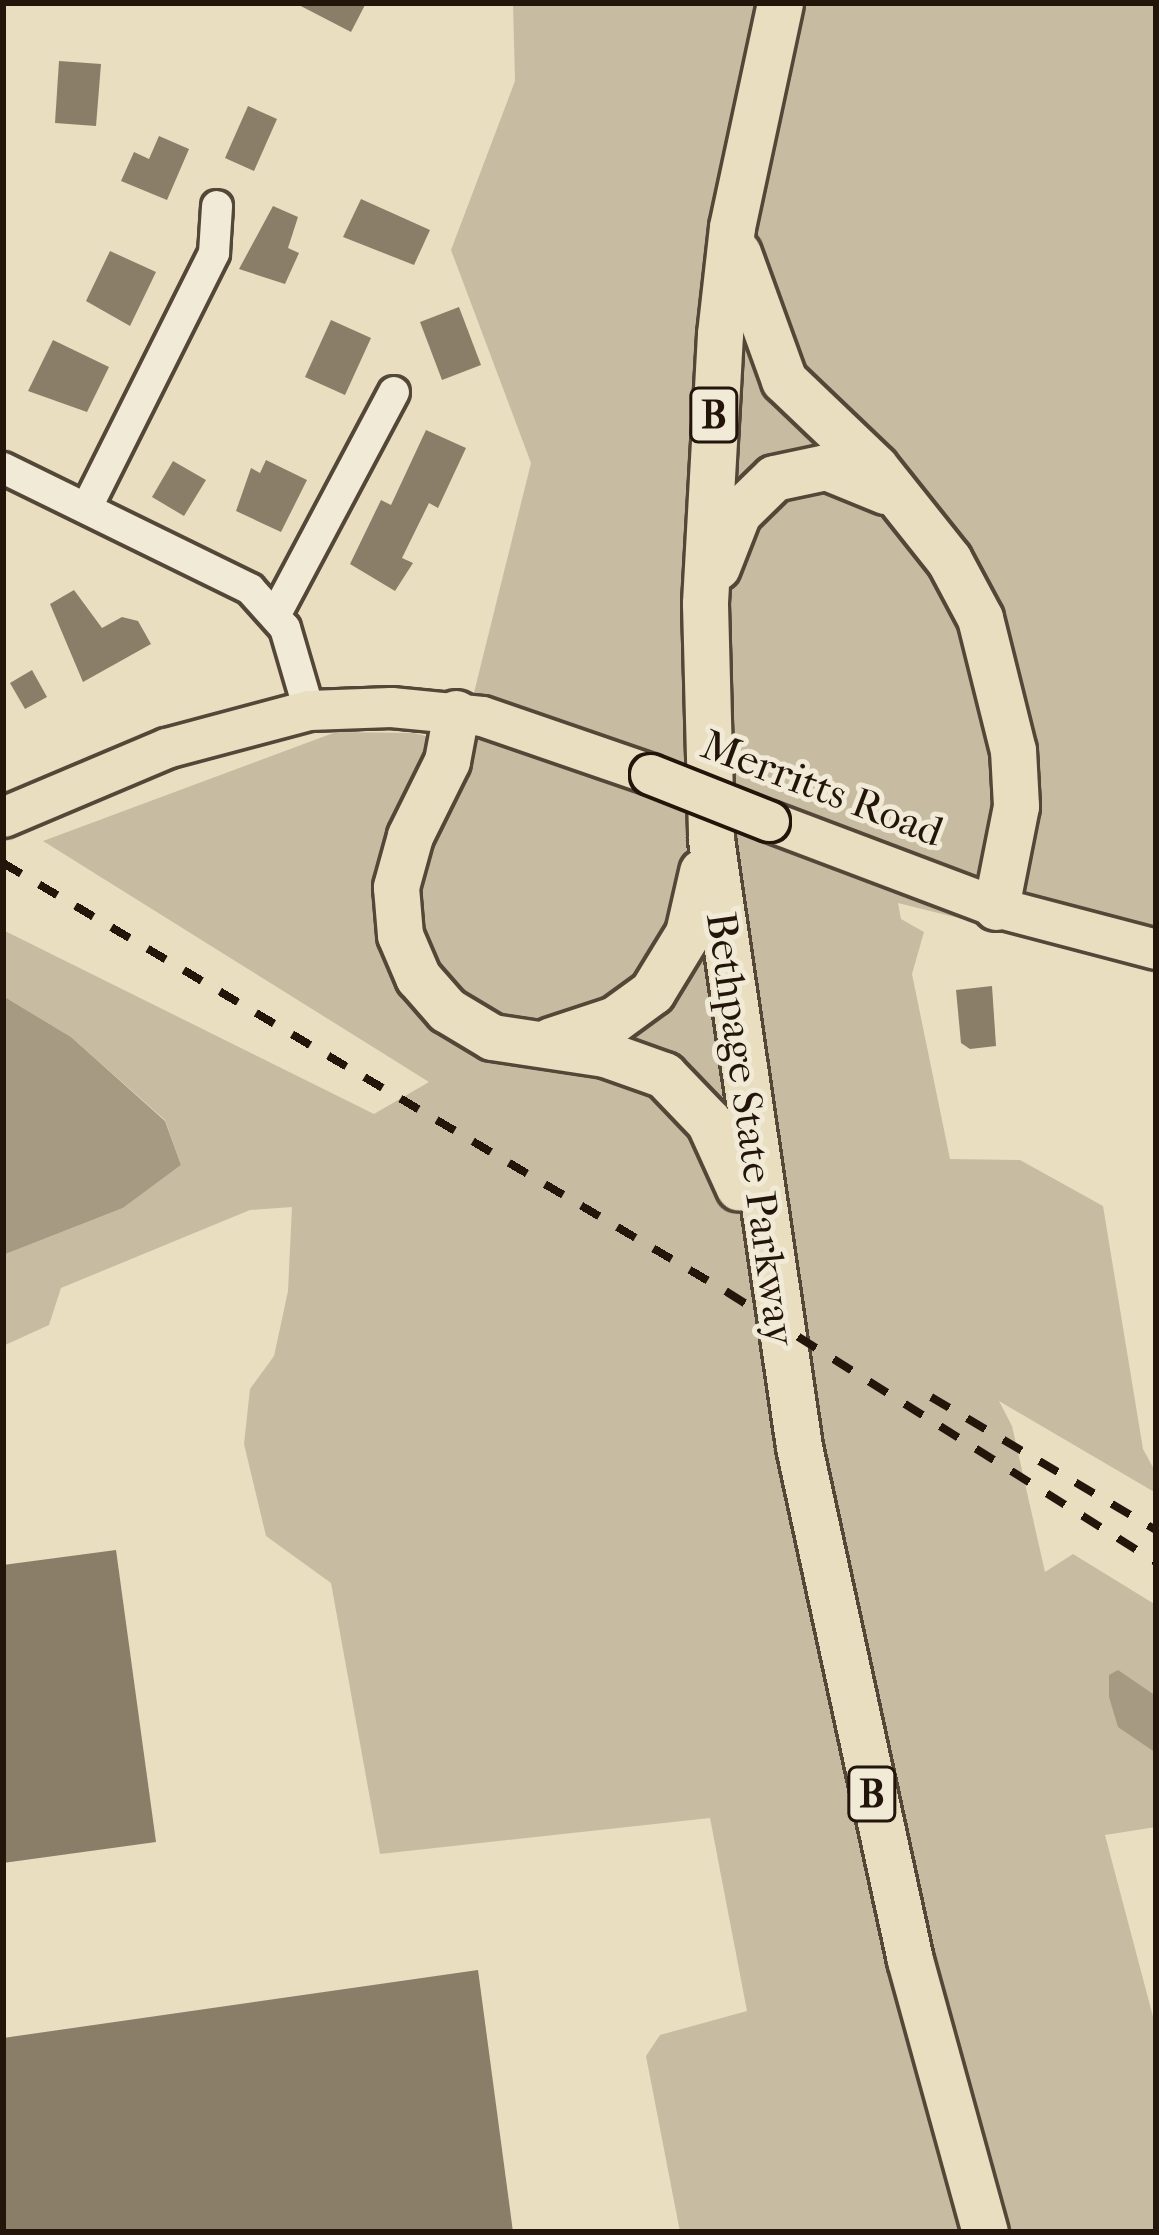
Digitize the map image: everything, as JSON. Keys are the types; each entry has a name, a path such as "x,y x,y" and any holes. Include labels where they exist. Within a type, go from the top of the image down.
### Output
{"highway":[{"name":"Bethpage State Parkway","path":"779,5 732,227 704,604 711,839 769,1266 861,1745 985,2232"},
{"path":"732,227 762,337 784,380 905,504 980,618 1000,685 1016,806 996,907"},
{"path":"704,604 738,513 774,478 808,467 848,470 905,504"},
{"path":"456,713 447,761 400,862 400,935 418,977 447,1010 492,1037 625,1058 681,1088 721,1144 769,1266"},
{"path":"530,1044 615,1019 652,992 688,933 711,839"}],"main road":[{"name":"Merritts Road","path":"3,818 166,748 309,710 456,713 519,725 996,907 1156,949"}],"street":[{"path":"88,507 214,253 217,206"},
{"path":"277,612 394,392"},
{"path":"3,468 229,576 277,612 309,710"}],"shaded area":[{"path":"513,3 1156,3 1156,967 898,903 901,919 924,932 912,974 950,1159 1020,1160 1103,1206 1143,1449 1156,1473 1156,1493 999,1401 1012,1426 1045,1572 1073,1554 1156,1605 1156,1827 1105,1835 1156,2028 1156,2232 680,2232 646,2056 660,2035 747,2011 710,1818 380,1854 331,1583 266,1536 244,1444 250,1389 274,1356 288,1291 292,1207 250,1210 61,1288 49,1325 3,1346 3,1255 123,1208 181,1165 165,1120 71,1037 3,996 3,930 374,1114 429,1082 43,841 336,732 414,733 461,745 531,463 451,250 515,81"},
{"path":"3,996 71,1037 165,1121 181,1165 123,1208 3,1255"},
{"path":"1118,1670 1156,1696 1156,1753 1118,1727 1109,1697 1109,1675"}],"building":[{"path":"295,3 366,3 351,32"},
{"path":"59,61 101,64 96,126 55,123"},
{"path":"248,106 277,119 254,171 225,158"},
{"path":"159,136 189,149 167,200 121,181 134,152 149,159"},
{"path":"361,199 430,230 414,265 343,237"},
{"path":"273,206 298,217 288,248 299,253 285,284 239,269"},
{"path":"110,251 156,272 130,326 86,301"},
{"path":"459,307 481,365 442,380 420,322"},
{"path":"331,320 371,338 345,395 305,377"},
{"path":"53,340 109,367 87,412 28,391"},
{"path":"426,430 466,448 438,508 429,503 402,558 413,563 395,591 350,564 381,500 391,505"},
{"path":"266,460 307,480 281,532 236,511 251,468 260,473"},
{"path":"173,461 206,480 184,516 152,497"},
{"path":"74,590 102,628 122,617 138,621 151,644 83,682 50,604"},
{"path":"32,670 47,697 25,709 10,683"},
{"path":"992,986 996,1046 970,1049 961,1043 956,990"},
{"path":"116,1550 156,1842 3,1863 3,1565"},
{"path":"478,1970 513,2232 3,2232 3,2038"}],"railway":[{"path":"3,863 727,1292 1156,1562"},
{"path":"931,1397 1156,1530"}]}
